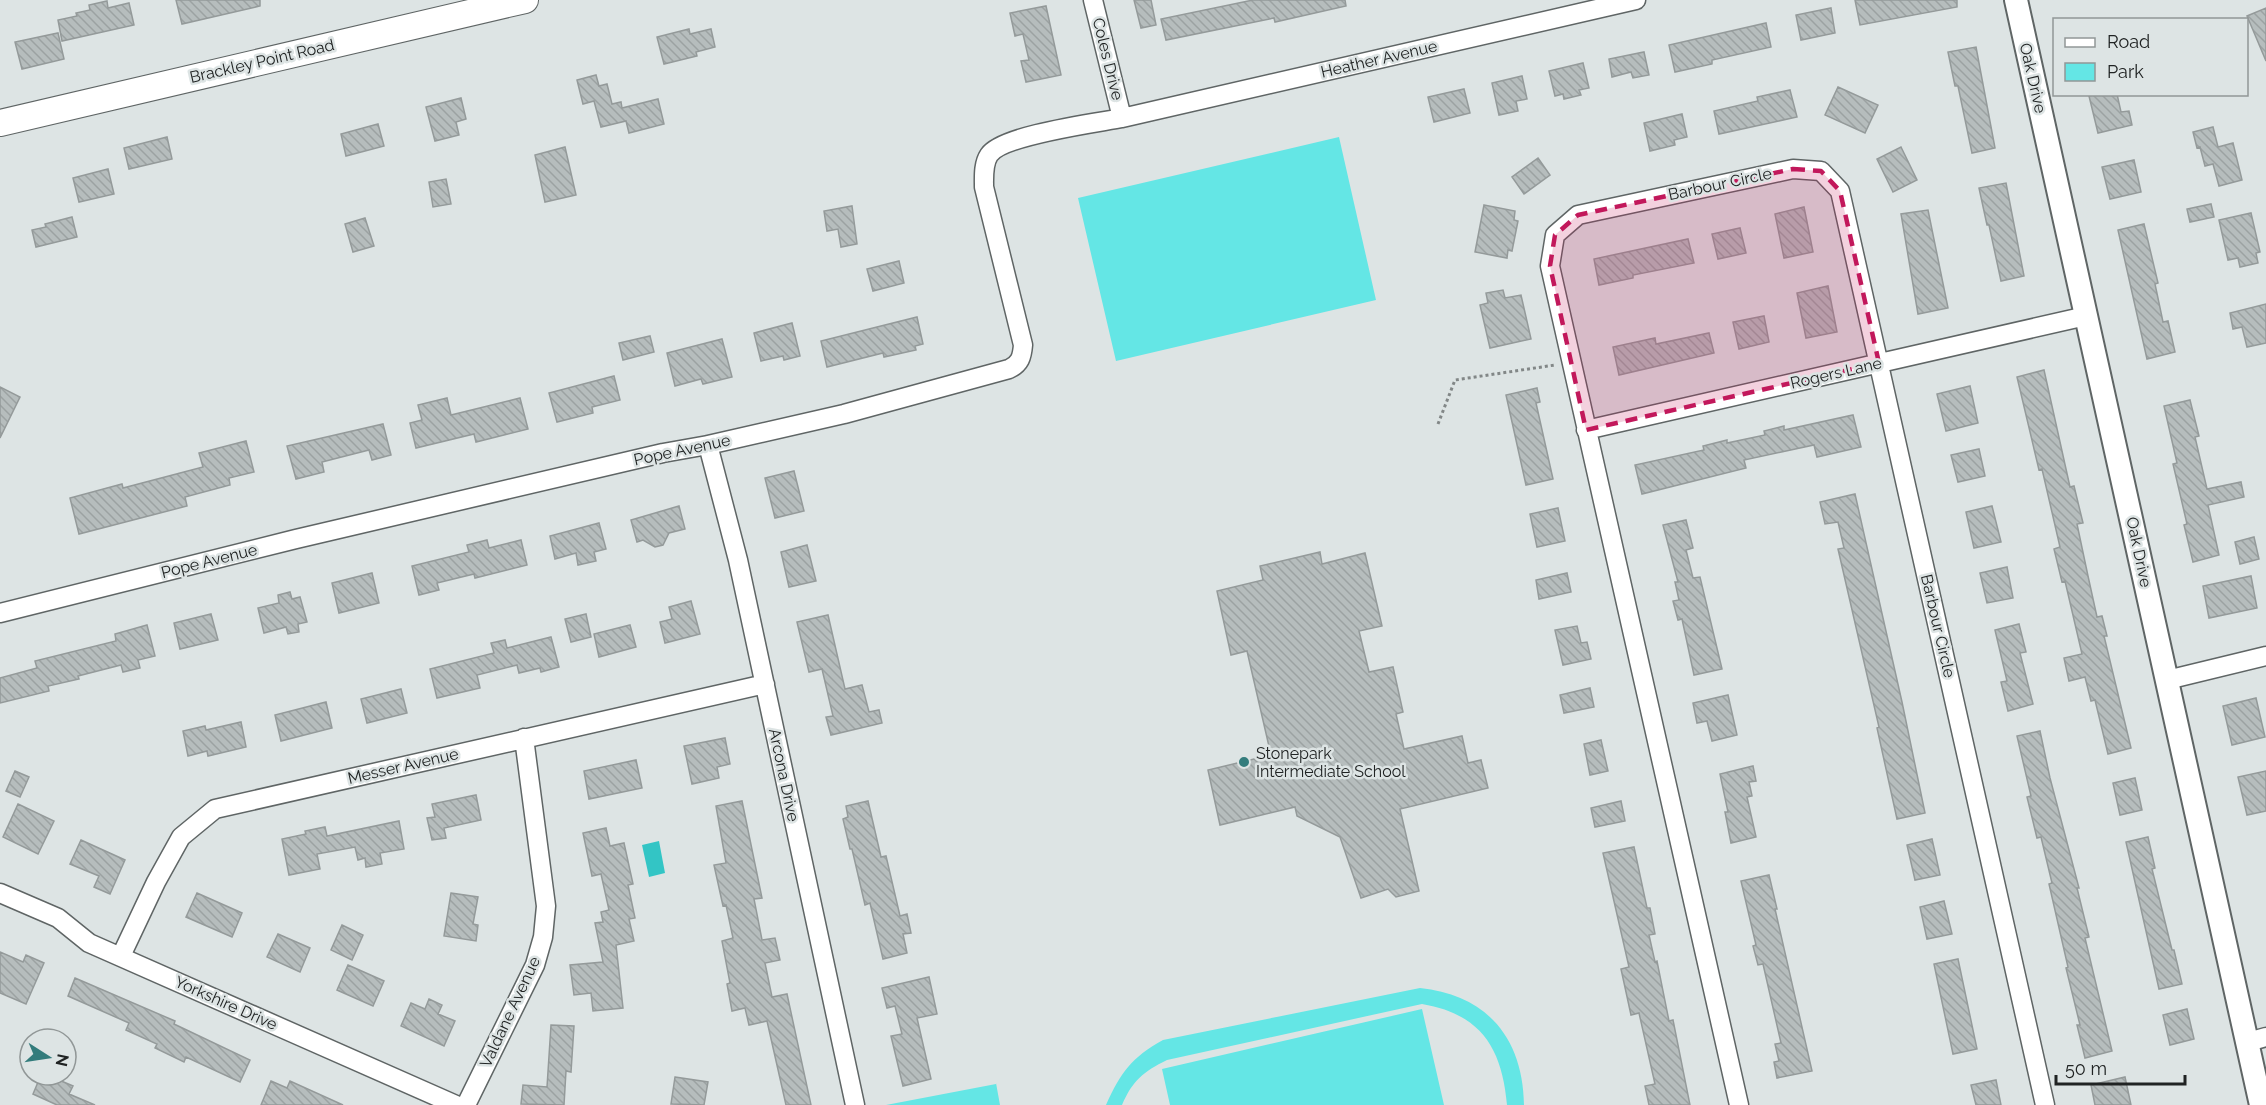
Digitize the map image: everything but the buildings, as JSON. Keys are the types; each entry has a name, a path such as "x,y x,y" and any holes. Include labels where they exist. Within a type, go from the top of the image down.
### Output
{"main road":[{"name":"Brackley Point Road","path":"0,123 525,0"}],"street":[{"name":"Coles Drive","path":"1093,0 1122,118"},
{"name":"Heather Avenue","path":"1122,118 1636,0"},
{"name":"Oak Drive","path":"2016,0 2167,680 2257,1039 2261,1105"},
{"name":"Pope Avenue","path":"0,613 296,539 887,403 1017,365 1022,357 1023,345 984,187 984,167 989,155 1014,140 1122,118"},
{"name":"Barbour Circle","path":"1739,1105 1550,266 1555,235 1578,215 1793,169 1821,171 1840,192 2045,1105"},
{"name":"Rogers Lane","path":"1586,430 2086,316"},
{"name":"Arcona Drive","path":"708,446 738,560 855,1105"},
{"path":"2167,680 2266,656"},
{"name":"Messer Avenue","path":"121,956 156,882 181,837 215,809 765,684"},
{"name":"Valdane Avenue","path":"466,1105 535,965 543,937 546,906 524,738"},
{"name":"Yorkshire Drive","path":"0,893 58,918 89,943 456,1105"}],"path":[{"path":"1438,424 1455,380 1572,363"}],"highlighted area":[{"path":"1793,169 1821,171 1840,191 1879,363 1586,430 1550,266 1555,235 1578,215"}],"green space":[{"path":"1339,137 1376,300 1116,361 1078,198"},
{"path":"1420,988 1444,992 1464,1000 1482,1010 1497,1024 1517,1059 1524,1105 1507,1105 1500,1067 1485,1037 1474,1025 1442,1009 1422,1004 1167,1060 1140,1078 1130,1089 1122,1105 1106,1105 1128,1067 1143,1053 1163,1040"},
{"path":"1422,1009 1444,1105 1170,1105 1162,1069"},
{"path":"996,1084 1000,1105 886,1105"}],"shaded area":[{"path":"659,841 665,873 649,877 642,845"}],"place":[{"name":"Stonepark Intermediate School","path":"1244,762"}]}
